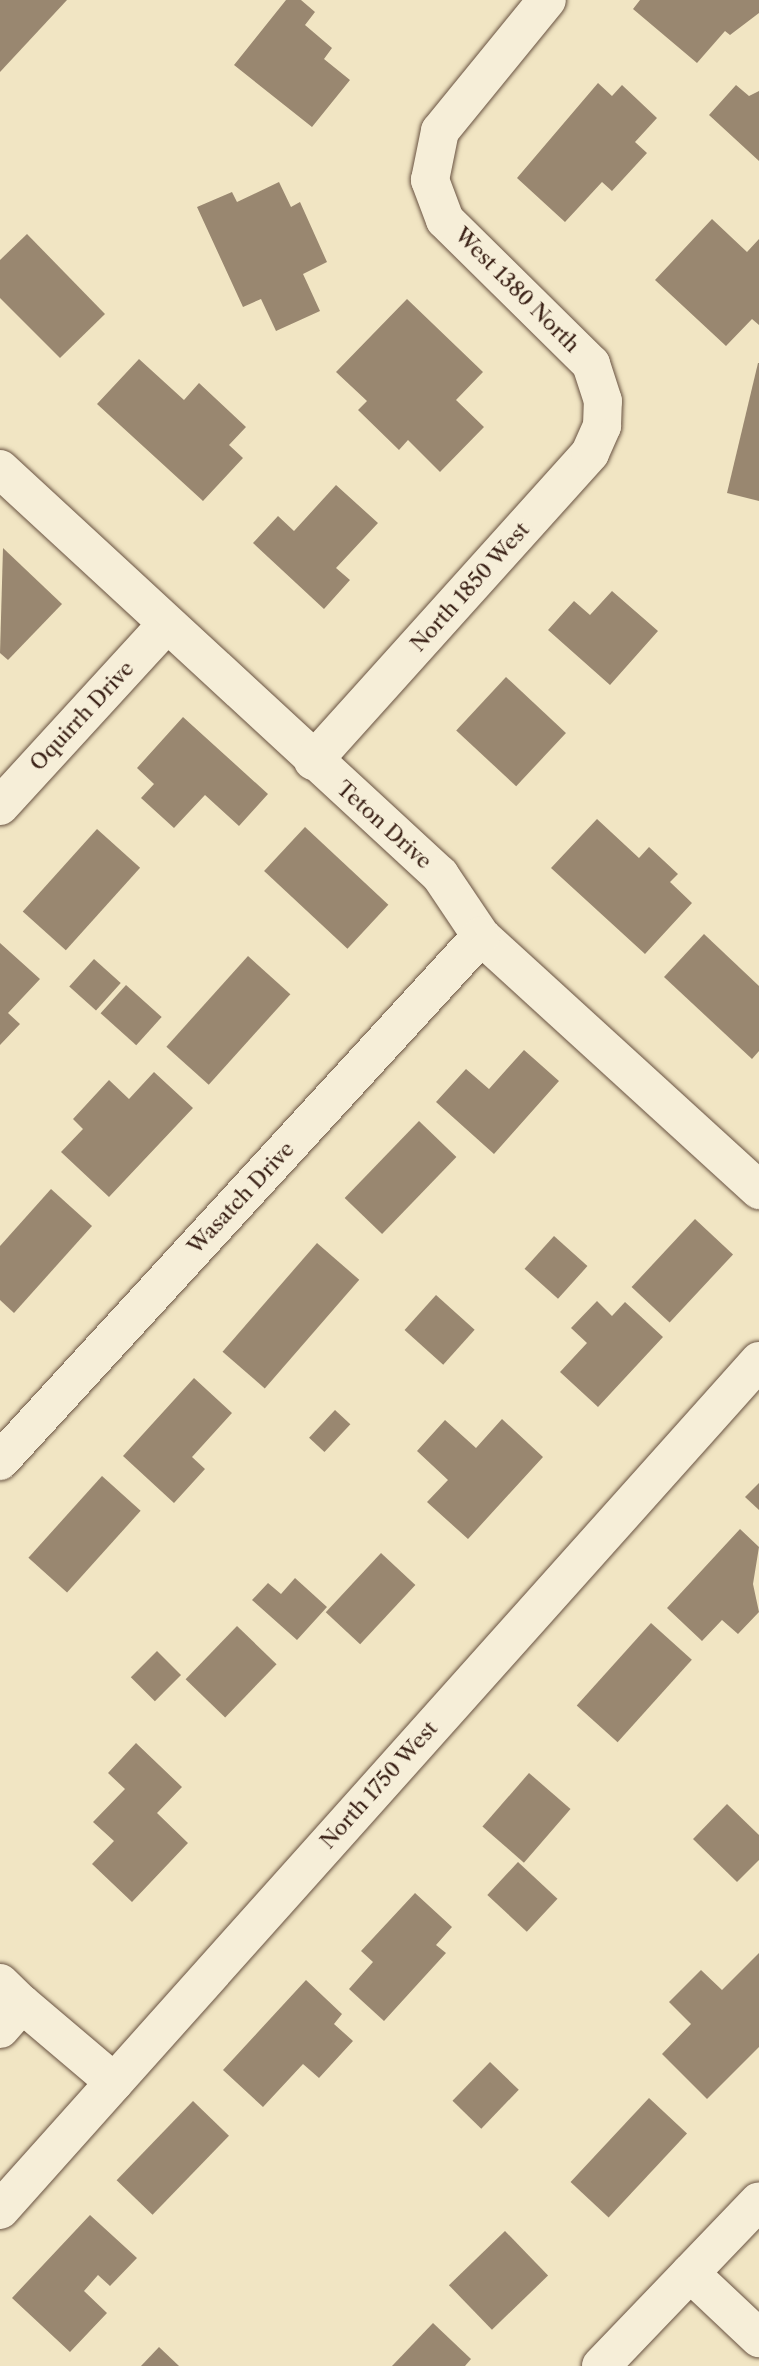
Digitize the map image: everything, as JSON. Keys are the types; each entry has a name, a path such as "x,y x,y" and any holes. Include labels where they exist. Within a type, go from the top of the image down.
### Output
{"street":[{"name":"West 1380 North","path":"547,0 440,131 430,180 445,220 591,364 603,401"},
{"name":"North 1850 West","path":"313,761 590,453 603,401"},
{"name":"Teton Drive","path":"0,468 165,626 440,875 481,936 759,1190"},
{"name":"Oquirrh Drive","path":"0,806 165,626"},
{"name":"Wasatch Drive","path":"0,1461 481,936"},
{"name":"North 1750 West","path":"0,2210 759,1362"},
{"path":"7,2005 114,2082"},
{"path":"601,2366 759,2202"},
{"path":"690,2273 759,2338"}],"building":[{"path":"0,0 67,0 0,72"},
{"path":"286,0 301,0 315,12 305,25 332,48 324,59 350,80 312,127 234,65"},
{"path":"640,0 759,0 759,13 730,35 725,31 697,63 633,9"},
{"path":"598,83 612,96 622,85 657,118 635,142 647,153 612,191 602,182 565,222 517,178"},
{"path":"736,85 749,96 759,91 759,161 709,115"},
{"path":"279,182 291,207 300,202 327,262 303,274 320,311 276,331 261,299 243,307 197,207 232,192 237,202"},
{"path":"712,219 747,252 759,239 759,325 752,319 726,346 655,280"},
{"path":"27,234 105,314 60,358 0,298 0,260"},
{"path":"407,299 483,372 456,400 484,427 440,472 408,440 399,450 358,410 367,401 336,372"},
{"path":"139,359 184,400 199,383 246,427 229,445 243,458 203,501 97,404"},
{"path":"759,363 759,501 727,493"},
{"path":"336,485 378,523 336,568 350,580 324,609 253,543 278,516 294,531"},
{"path":"3,548 62,604 8,660 0,653"},
{"path":"612,591 658,631 610,685 548,630 574,601 590,615"},
{"path":"506,677 566,733 516,786 456,730"},
{"path":"183,717 268,794 239,826 205,795 174,828 141,798 154,784 137,768"},
{"path":"597,819 639,858 649,847 678,874 670,882 692,903 645,954 551,868"},
{"path":"305,827 388,905 347,949 264,871"},
{"path":"97,829 140,868 66,950 23,911"},
{"path":"704,934 759,986 759,1051 752,1059 664,977"},
{"path":"0,943 40,979 8,1013 20,1024 0,1045"},
{"path":"248,956 290,994 209,1085 166,1047"},
{"path":"94,959 121,983 96,1011 69,986"},
{"path":"126,985 162,1017 136,1045 101,1013"},
{"path":"524,1050 559,1081 494,1154 436,1102 466,1069 489,1089"},
{"path":"154,1072 193,1108 109,1197 61,1152 83,1129 73,1119 109,1080 129,1099"},
{"path":"419,1121 456,1157 382,1234 345,1198"},
{"path":"51,1189 92,1226 14,1313 0,1300 0,1246"},
{"path":"695,1219 733,1254 670,1322 632,1287"},
{"path":"554,1236 587,1266 558,1299 525,1269"},
{"path":"317,1243 359,1280 265,1388 223,1352"},
{"path":"436,1295 475,1330 443,1365 405,1330"},
{"path":"597,1301 612,1316 625,1302 663,1337 598,1407 560,1372 587,1343 571,1328"},
{"path":"194,1378 232,1413 192,1457 205,1469 174,1503 123,1456"},
{"path":"335,1410 350,1424 324,1452 309,1438"},
{"path":"502,1419 543,1457 468,1539 427,1502 448,1480 417,1451 445,1420 476,1448"},
{"path":"102,1476 141,1511 67,1593 28,1558"},
{"path":"759,1483 759,1510 745,1497"},
{"path":"740,1529 759,1547 753,1584 759,1612 738,1634 722,1620 702,1641 667,1608"},
{"path":"381,1553 415,1585 360,1644 326,1612"},
{"path":"295,1578 327,1607 297,1640 252,1600 268,1583 281,1594"},
{"path":"651,1623 692,1660 618,1742 577,1705"},
{"path":"237,1626 277,1664 225,1717 186,1679"},
{"path":"157,1651 181,1675 155,1701 131,1677"},
{"path":"136,1743 182,1787 157,1813 188,1843 132,1902 92,1864 114,1841 93,1822 125,1789 108,1773"},
{"path":"529,1773 571,1809 524,1863 482,1827"},
{"path":"727,1804 759,1835 759,1860 737,1882 693,1839"},
{"path":"518,1862 557,1899 527,1932 487,1895"},
{"path":"415,1893 452,1927 436,1945 446,1953 384,2021 349,1989 373,1962 361,1951"},
{"path":"759,1953 759,2047 707,2099 662,2054 691,2024 669,2002 701,1970 722,1990"},
{"path":"306,1980 342,2014 334,2024 353,2041 319,2078 303,2064 263,2107 223,2070"},
{"path":"490,2062 519,2090 481,2129 452,2101"},
{"path":"649,2098 687,2133 609,2218 571,2182"},
{"path":"193,2101 229,2136 153,2215 117,2180"},
{"path":"90,2215 137,2258 110,2286 98,2275 84,2291 107,2313 70,2352 12,2298"},
{"path":"505,2231 548,2276 492,2330 449,2285"},
{"path":"433,2323 471,2359 465,2366 392,2366"},
{"path":"159,2347 179,2366 141,2366"}]}
